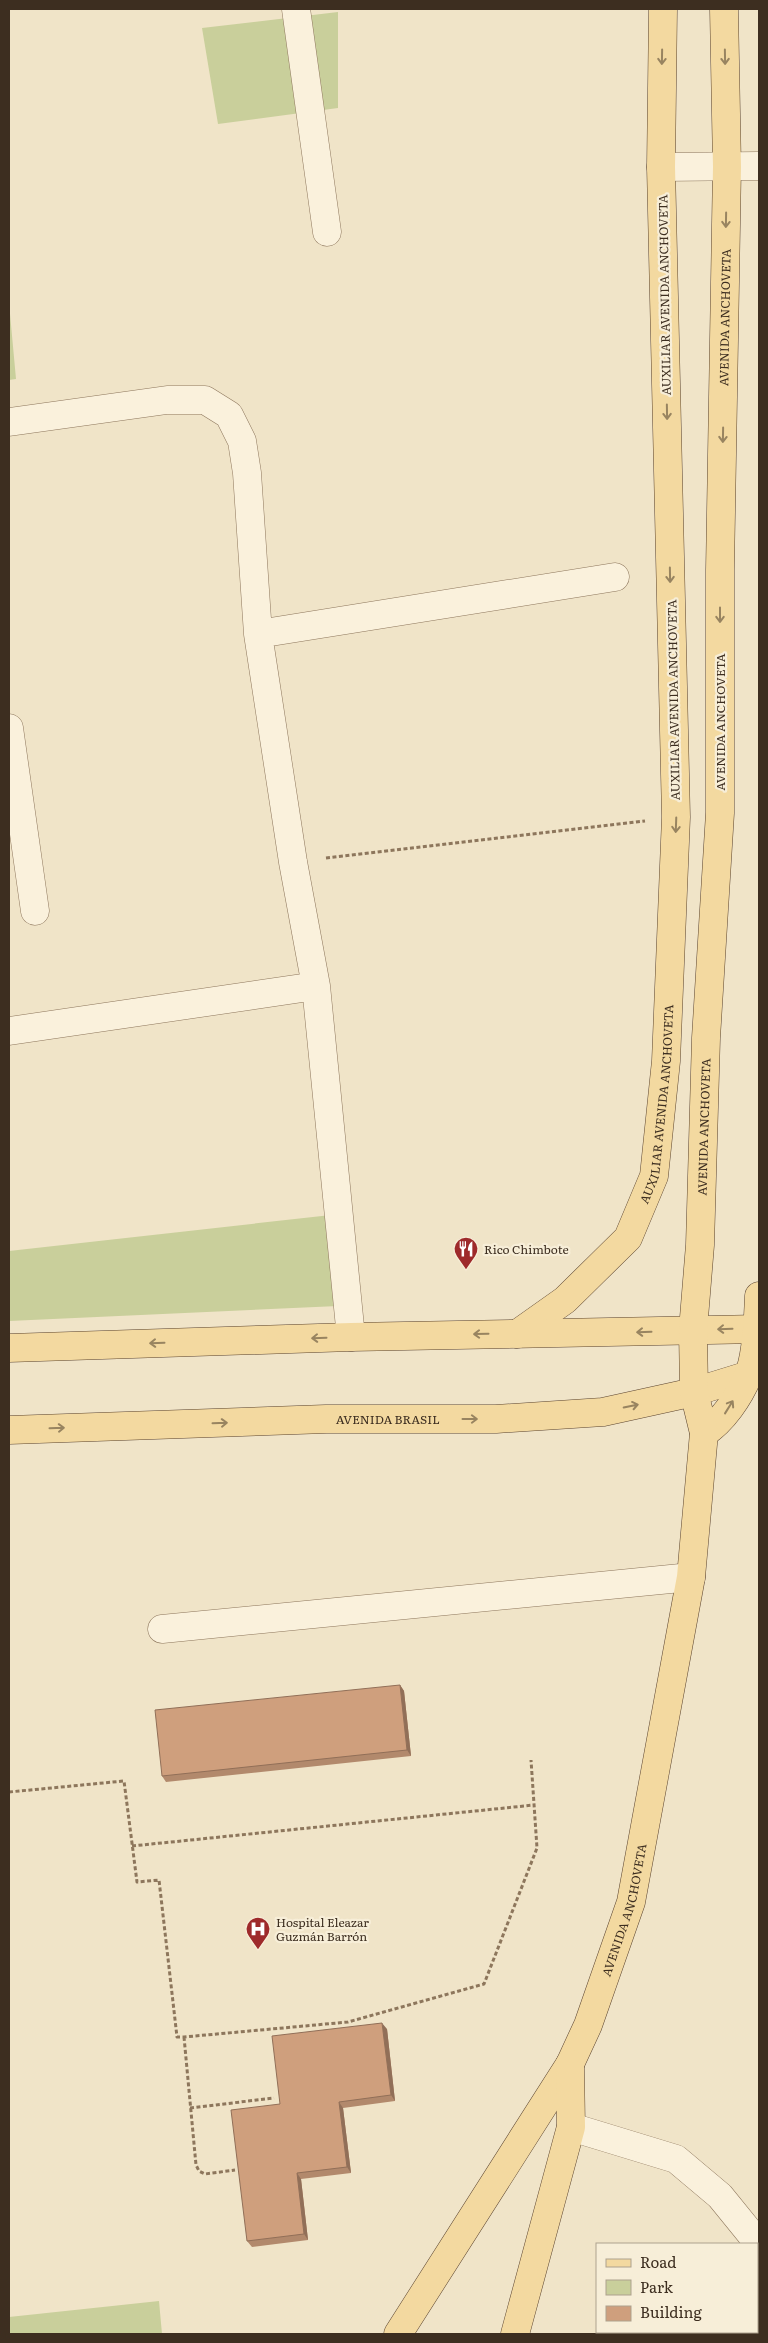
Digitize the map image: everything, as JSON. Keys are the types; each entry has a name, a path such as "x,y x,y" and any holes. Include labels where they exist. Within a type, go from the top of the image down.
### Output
{"main road":[{"name":"AUXILIAR AVENIDA ANCHOVETA","path":"517,1334 565,1300 628,1238 654,1176 666,1061 676,817 661,167 663,9"},
{"name":"AVENIDA ANCHOVETA","path":"398,2334 570,2064 588,2025 631,1902 691,1577 704,1434 694,1392 693,1330 700,1245 706,1038 720,813 720,570 727,167 724,9"},
{"path":"704,1434 718,1424 754,1372 759,1296"},
{"path":"9,1348 351,1337 758,1329"},
{"name":"AVENIDA BRASIL","path":"9,1430 326,1419 496,1419 603,1412 694,1392 754,1372"},
{"path":"515,2334 571,2128 570,2064"}],"street":[{"path":"296,9 327,232"},
{"path":"661,167 759,166"},
{"path":"9,422 167,400 205,400 229,415 242,441 247,474 258,634 293,862 316,986 351,1337"},
{"path":"258,634 615,577"},
{"path":"9,728 36,911"},
{"path":"9,1031 316,986"},
{"path":"162,1629 691,1577"},
{"path":"571,2128 676,2159 720,2196 759,2244"}],"path":[{"path":"293,862 676,817"},
{"path":"9,1792 124,1781 136,1882 159,1880 177,2037 184,2037 348,2022 484,1984 537,1848 531,1760"},
{"path":"132,1846 534,1805"},
{"path":"184,2037 190,2108 199,2171 204,2174 235,2170"},
{"path":"190,2108 274,2098"}],"green space":[{"path":"338,12 338,108 218,124 202,28"},
{"path":"9,303 16,379 9,380"},
{"path":"331,1215 338,1306 9,1321 9,1251"},
{"path":"159,2301 162,2334 9,2334 9,2317"}],"building":[{"path":"400,1685 407,1750 162,1776 155,1710"},
{"path":"382,2023 391,2095 339,2102 347,2167 297,2173 304,2234 247,2241 231,2110 280,2104 272,2036"}],"place":[{"name":"Rico Chimbote","path":"466,1270"},
{"name":"Hospital Eleazar Guzmán Barrón","path":"258,1950"}]}
